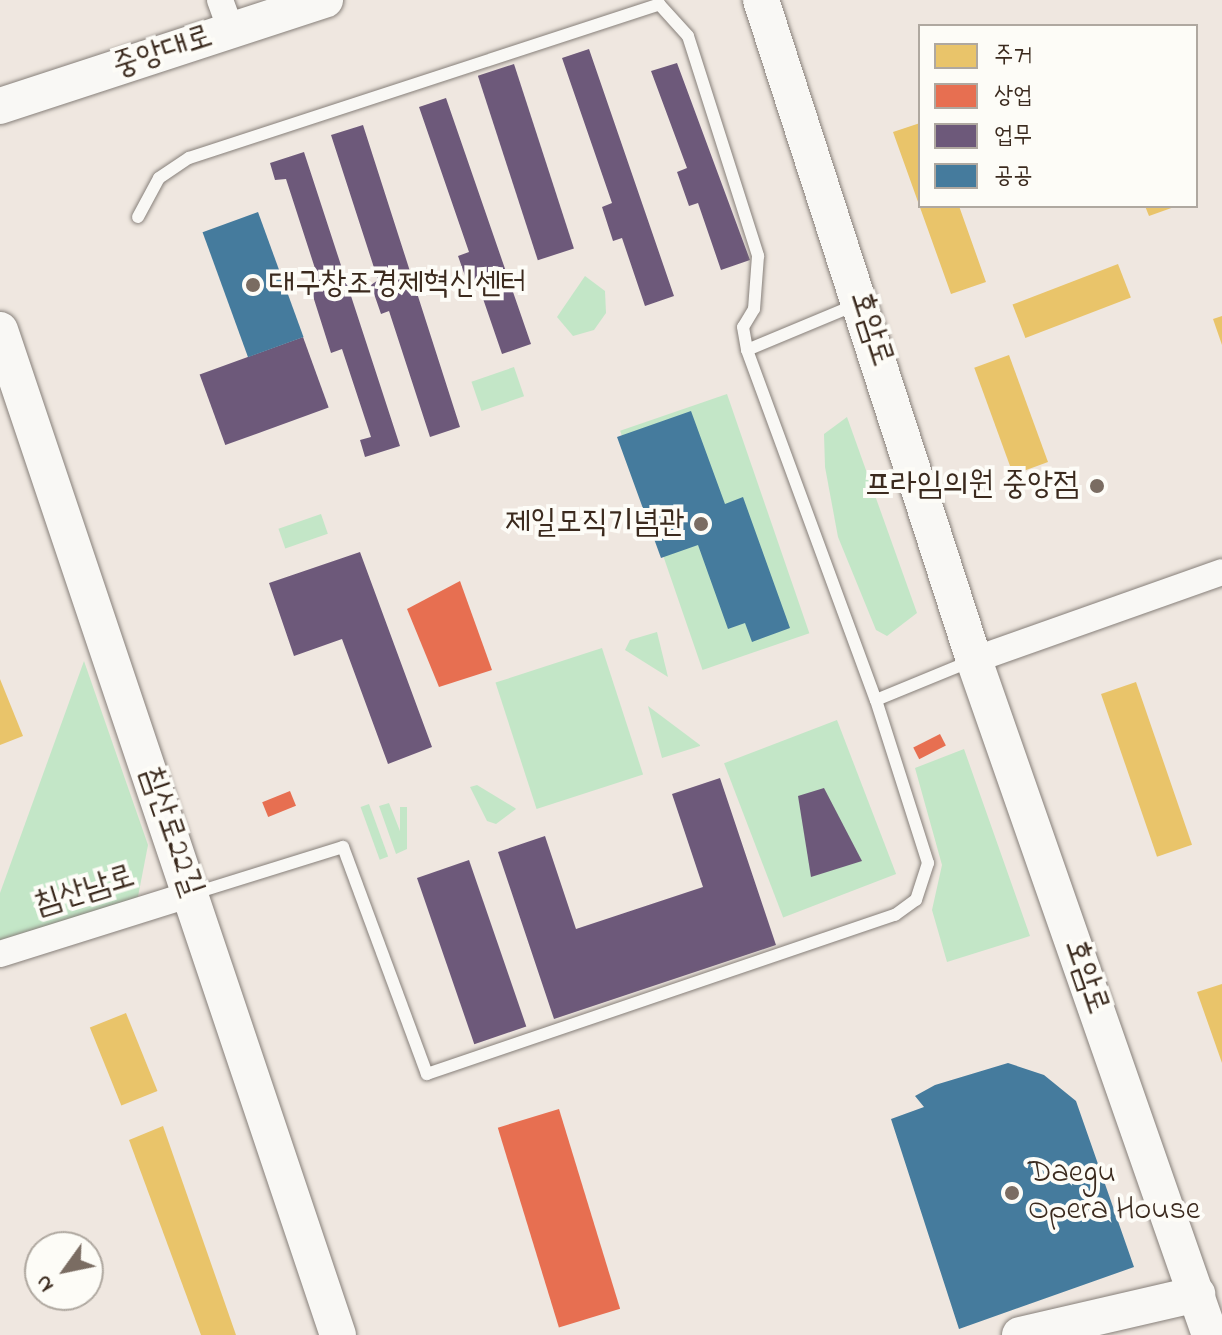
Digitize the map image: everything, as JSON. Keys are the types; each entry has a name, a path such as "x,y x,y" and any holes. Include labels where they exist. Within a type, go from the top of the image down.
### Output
{"main road":[{"name":"중앙대로","path":"0,106 226,15 325,0"},
{"name":"호암로","path":"761,0 861,302 974,660 1209,1292 1210,1335"},
{"name":"침산로22길","path":"0,330 338,1335"},
{"path":"1020,1335 1209,1292"}],"street":[{"path":"974,660 1222,572"},
{"name":"침산남로","path":"0,954 191,894"}],"lane":[{"path":"138,217 159,178 189,158 659,4 688,36 758,256 754,309 743,327 747,350 876,700 928,863 916,900 895,915 427,1074 343,847 191,894"},
{"path":"747,350 861,302"},
{"path":"876,700 974,660"}],"green space":[{"path":"585,276 605,291 606,313 594,330 573,336 557,317"},
{"path":"514,367 524,396 482,411 471,382"},
{"path":"727,394 809,633 703,670 620,431"},
{"path":"847,417 917,613 887,636 876,630 838,537 825,467 824,434"},
{"path":"321,514 328,534 285,549 278,529"},
{"path":"657,632 668,677 625,650 630,640"},
{"path":"602,648 643,774 537,809 495,683"},
{"path":"84,661 148,845 135,912 0,954 0,893"},
{"path":"648,706 700,745 700,746 662,758"},
{"path":"837,720 896,874 783,917 724,763"},
{"path":"964,749 1030,936 947,962 932,910 942,865 915,768"},
{"path":"477,785 516,809 496,824 487,821 470,787"},
{"path":"389,803 407,849 396,854 379,806"},
{"path":"369,804 388,857 380,860 361,807"},
{"path":"400,807 407,807 407,849 400,849"}],"building: 주거":[{"path":"918,124 918,202 893,132"},
{"path":"920,208 960,208 986,282 951,294"},
{"path":"1146,208 1171,208 1149,216"},
{"path":"1118,264 1131,298 1025,338 1013,304"},
{"path":"1222,316 1222,345 1213,319"},
{"path":"1009,355 1048,462 1013,475 974,368"},
{"path":"0,679 23,736 0,745"},
{"path":"1136,682 1192,845 1157,857 1101,694"},
{"path":"1222,984 1222,1063 1197,992"},
{"path":"126,1013 157,1091 121,1105 90,1028"},
{"path":"163,1126 236,1335 201,1335 129,1140"}],"building: 상업":[{"path":"460,581 492,670 439,687 407,609"},
{"path":"940,734 946,746 919,759 913,748"},
{"path":"290,791 296,806 268,817 262,802"},
{"path":"559,1109 620,1309 559,1328 498,1128"}],"building: 업무":[{"path":"589,49 674,296 645,306 622,238 613,241 602,207 612,203 562,58"},
{"path":"677,63 750,260 721,270 698,203 689,206 677,172 687,168 651,71"},
{"path":"514,64 574,249 538,260 478,76"},
{"path":"446,98 531,344 502,354 479,287 470,290 458,256 469,252 419,107"},
{"path":"363,125 460,427 430,437 389,311 381,314 371,285 378,280 331,135"},
{"path":"304,152 400,446 365,457 360,440 371,437 342,349 331,353 312,293 322,290 286,179 275,180 270,163"},
{"path":"303,337 329,407 225,445 200,375"},
{"path":"360,552 432,747 388,764 342,639 294,656 269,583"},
{"path":"720,778 776,945 554,1019 498,852 545,836 576,929 703,887 672,794"},
{"path":"824,788 862,861 811,877 798,796"},
{"path":"469,860 526,1026 474,1044 417,878"}],"building: 공공":[{"name":"대구창조경제혁신센터","path":"258,212 303,337 248,357 203,232"},
{"name":"제일모직기념관","path":"691,411 725,504 743,497 790,628 752,642 745,623 728,629 698,545 661,558 617,437"},
{"name":"Daegu Opera House","path":"1008,1063 1044,1075 1076,1101 1134,1267 959,1329 891,1119 924,1107 915,1096 935,1085"}],"place":[{"name":"대구창조경제혁신센터","path":"253,285"},
{"name":"프라임의원 중앙점","path":"1097,486"},
{"name":"제일모직기념관","path":"701,524"},
{"name":"Daegu Opera House","path":"1012,1193"}]}
